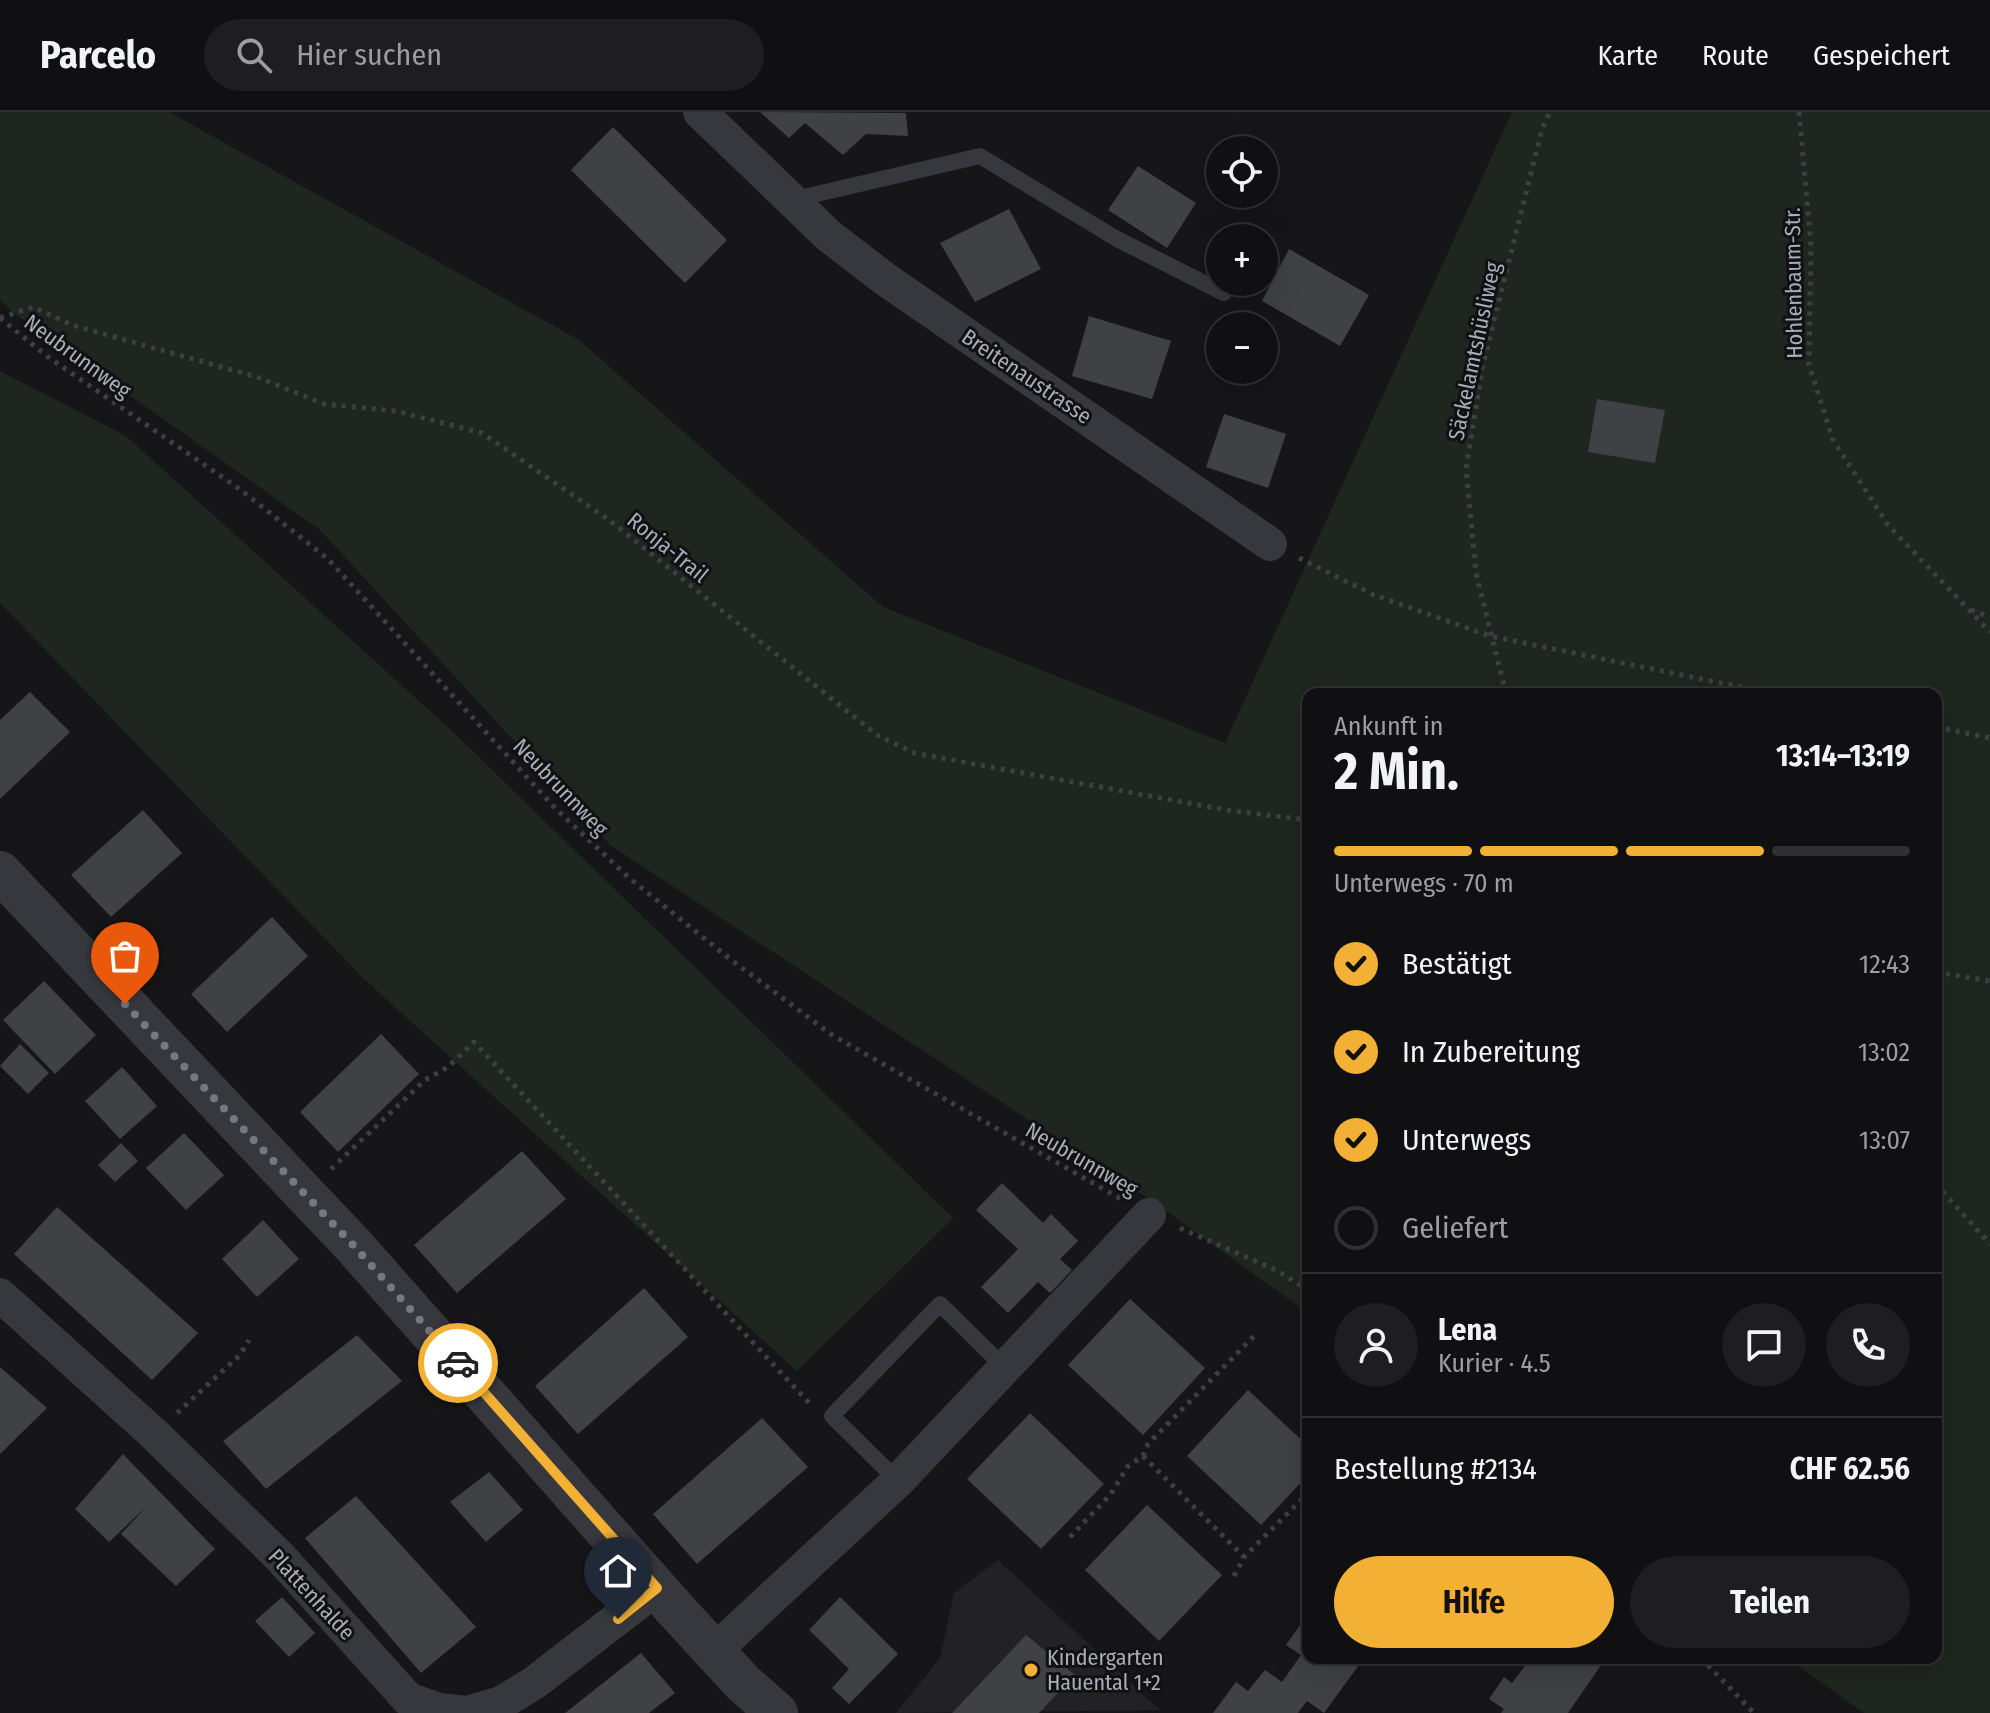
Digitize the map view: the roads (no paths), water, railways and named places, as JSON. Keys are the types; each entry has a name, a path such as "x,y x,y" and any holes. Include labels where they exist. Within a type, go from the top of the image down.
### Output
{"street":[{"name":"Breitenaustrasse","path":"700,112 790,200 885,279 1270,544"},
{"path":"0,872 354,1246 713,1652 777,1713"},
{"path":"713,1652 898,1481 1149,1215"},
{"name":"Plattenhalde","path":"0,1295 154,1434 280,1557 408,1699 439,1710 467,1713 501,1703 534,1683 657,1588"}],"lane":[{"path":"790,200 980,156 1117,239 1206,284"},
{"path":"898,1481 832,1416 940,1304 1006,1369"}],"place":[{"name":"Kindergarten Hauental 1+2","path":"1031,1670"}]}
